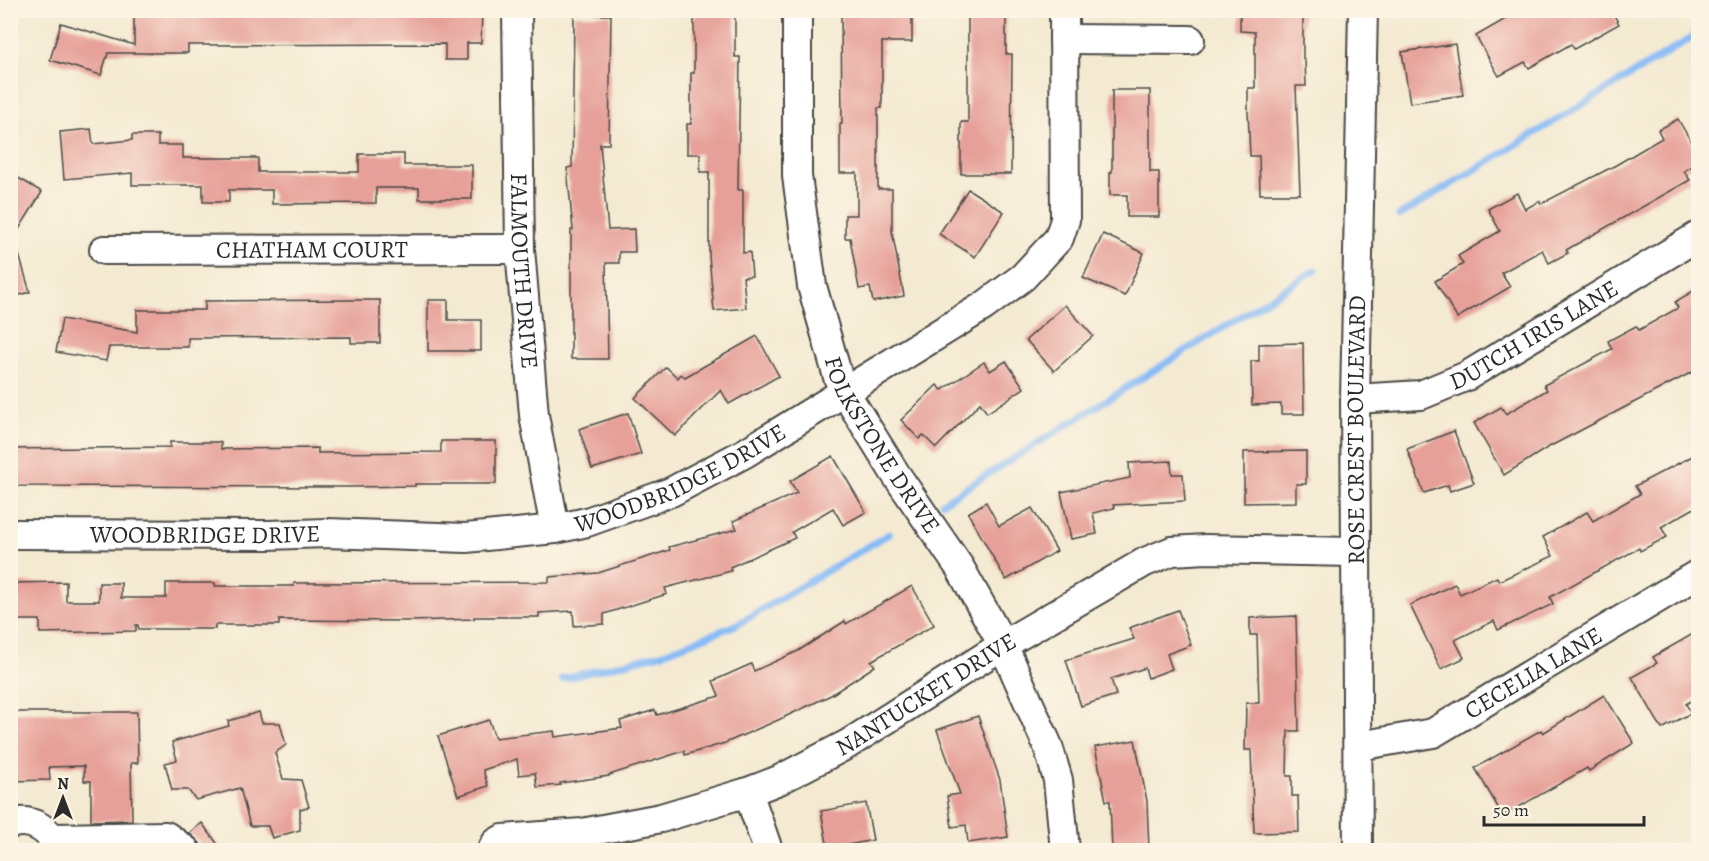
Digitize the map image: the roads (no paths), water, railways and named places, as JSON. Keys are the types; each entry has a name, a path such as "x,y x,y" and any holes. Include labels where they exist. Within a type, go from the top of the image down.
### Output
{"street":[{"name":"FALMOUTH DRIVE","path":"517,10 520,249 534,415 555,529"},
{"name":"FOLKSTONE DRIVE","path":"797,10 797,176 812,286 838,377 844,391 895,473 960,568 1003,645 1048,746 1058,780 1065,850"},
{"name":"WOODBRIDGE DRIVE","path":"10,534 268,535 327,533 466,538 555,529 587,522 671,492 745,453 984,306 1023,277 1059,238 1065,220 1064,10"},
{"name":"ROSE CREST BOULEVARD","path":"1358,850 1355,399 1363,10"},
{"path":"1064,39 1190,40"},
{"name":"DUTCH IRIS LANE","path":"1355,399 1421,395 1467,376 1698,236"},
{"name":"CHATHAM COURT","path":"104,250 520,249"},
{"name":"NANTUCKET DRIVE","path":"492,850 496,843 503,839 582,833 650,820 748,792 779,780 849,744 1003,645 1145,562 1172,551 1206,549 1355,552"},
{"name":"CECELIA LANE","path":"1359,746 1432,733 1698,574"},
{"path":"748,792 768,850"},
{"path":"10,824 30,822 44,828 57,844 166,836 184,850"}],"waterway":[{"path":"1399,216 1698,34"},
{"path":"942,503 1315,270"},
{"path":"562,679 664,653 736,625 889,534"}]}
